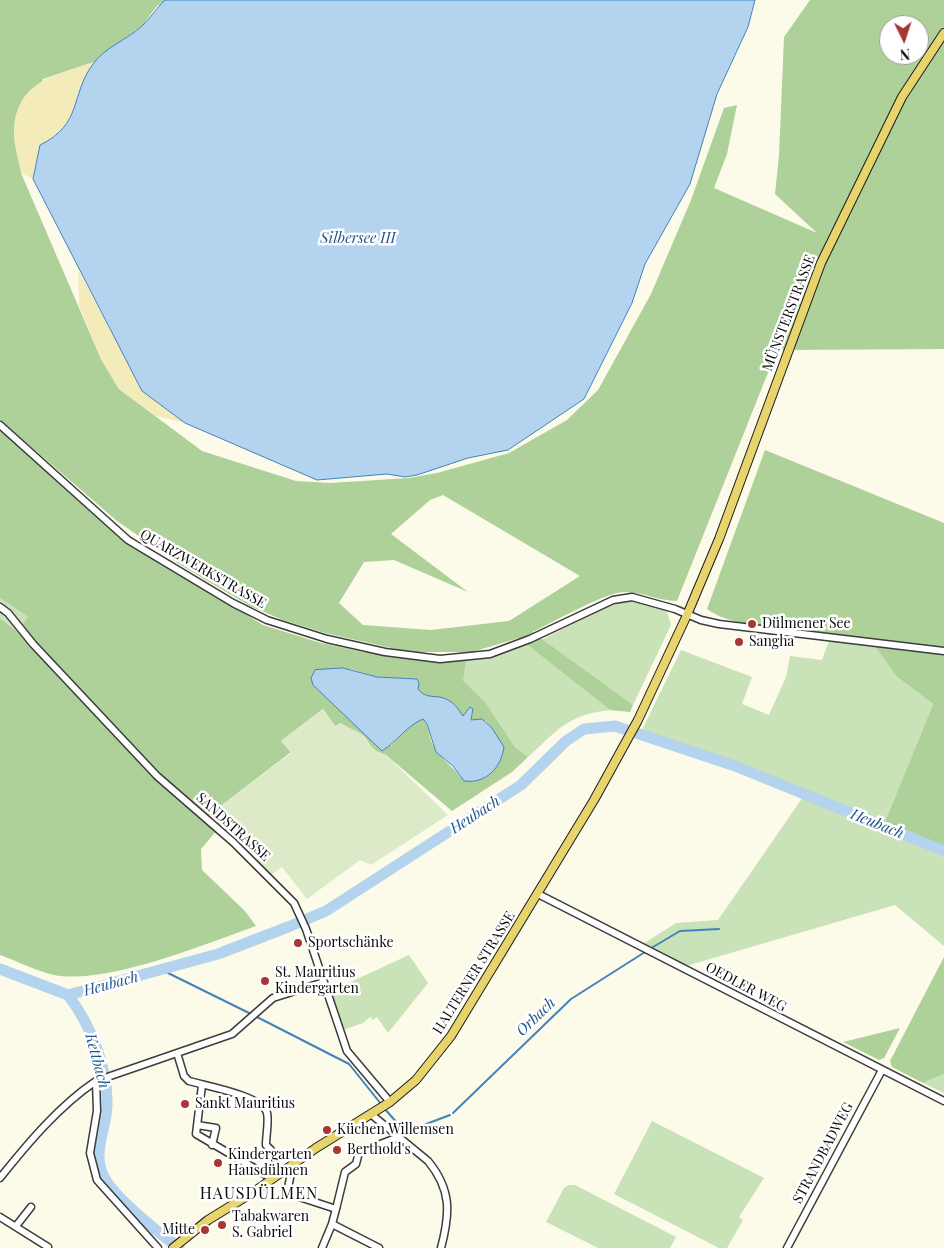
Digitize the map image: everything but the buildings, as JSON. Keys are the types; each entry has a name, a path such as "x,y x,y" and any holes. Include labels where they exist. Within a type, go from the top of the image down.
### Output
{"main road":[{"name":"MÜNSTERSTRASSE","path":"687,615 718,539 821,263 902,97 944,33"},
{"name":"HALTERNER STRASSE","path":"173,1248 268,1177 293,1164 389,1104 416,1080 451,1036 538,894 624,747 687,615"}],"street":[{"name":"QUARZWERKSTRASSE","path":"0,425 128,540 233,603 267,620 327,639 385,652 440,659 490,654 530,639 613,600 632,597 705,622 944,651"},
{"name":"SANDSTRASSE","path":"0,607 8,613 33,644 157,776 233,842 294,903 306,929 347,1051 389,1104"},
{"name":"OEDLER WEG","path":"538,894 944,1101"},
{"path":"0,1178 22,1151 80,1092 98,1081 232,1034 273,998 324,982"},
{"path":"177,1053 184,1076 189,1081 202,1084 250,1098 264,1106 268,1114 266,1145 272,1150 268,1177 196,1134 202,1084"},
{"name":"STRANDBADWEG","path":"787,1248 882,1070"},
{"path":"98,1081 97,1111 90,1153 96,1180 158,1248"},
{"path":"372,1115 428,1161 440,1180 449,1209 441,1248"},
{"path":"197,1125 216,1128 212,1145"},
{"path":"322,1248 332,1224 345,1172 349,1167 356,1164 359,1152 399,1137"},
{"path":"293,1164 287,1194 336,1209"},
{"path":"16,1226 31,1207"},
{"path":"0,1217 48,1248"},
{"path":"332,1224 379,1248"}],"green space":[{"path":"0,0 165,0 156,7 143,25 94,62 43,79 21,173 101,359 119,389 202,451 296,481 330,483 409,478 437,473 509,453 567,420 598,390 651,294 691,200 724,108 737,105 727,154 714,188 817,233 775,194 779,156 784,37 810,0 944,0 944,349 777,350 677,601 624,592 591,602 532,632 633,705 630,712 610,710 519,638 472,652 409,652 325,633 283,620 250,606 182,566 117,521 0,420","holes":["443,495 580,576 509,621 431,630 363,625 339,603 364,562 394,560 468,592 391,534 430,500"]},
{"path":"0,425 128,540 263,625 321,643 363,652 440,661 466,660 463,681 485,702 515,747 528,757 512,772 452,811 386,755 375,750 363,735 341,723 335,726 323,709 281,741 291,752 209,815 208,820 218,829 201,849 202,870 245,911 256,926 184,952 128,969 76,977 47,973 0,955 0,618 30,642 20,628 28,617 0,598","holes":["350,669 377,677 417,679 418,688 421,693 463,716 469,709 473,713 471,718 474,722 486,721 504,747 461,778 436,750 431,742 427,725 423,719 409,725 391,746"]},
{"path":"765,450 944,523 944,846 885,822 933,704 896,676 874,645 829,641 830,634 748,624 718,615 707,609"},
{"path":"0,598 28,617 33,644 0,618"},
{"path":"632,600 667,611 671,625 633,705 541,640 616,602"},
{"path":"829,641 874,645 896,676 933,704 885,822 732,760 642,730 681,650 752,677 742,704 769,715 786,677 790,656 822,660"},
{"path":"526,643 610,710 595,712 564,725 528,757 515,747 485,702 462,681 466,660 492,655"},
{"path":"323,709 335,726 341,723 357,732 374,749 386,755 448,815 371,865 360,860 307,899 282,867 271,875 257,862 258,856 240,839 237,841 209,815 291,753 281,741"},
{"path":"803,797 944,857 944,946 895,905 686,966 643,944 676,923 718,920"},
{"path":"409,955 428,983 388,1033 377,1017 373,1020 370,1017 363,1023 343,1030 331,991"},
{"path":"944,957 944,1074 923,1083 892,1067 890,1061"},
{"path":"900,1028 884,1058 879,1060 843,1042"},
{"path":"944,1074 944,1093 923,1083"},
{"path":"652,1121 764,1178 739,1217 743,1220 727,1248 719,1248 614,1194"},
{"path":"569,1185 575,1185 676,1237 670,1248 598,1248 546,1222 564,1188"}],"sand":[{"path":"94,62 87,74 69,119 62,129 40,145 33,179 21,173 15,147 14,131 16,114 22,101 30,91 52,76"},
{"path":"78,270 142,390 185,423 156,416 119,389 101,359 79,305"}],"water":[{"name":"Silbersee III","path":"165,0 755,0 748,27 717,94 690,184 645,264 632,303 584,399 508,450 468,458 417,475 405,477 387,474 317,480 185,423 142,391 33,179 40,145 54,137 70,118 81,87 93,64 103,53 142,26"},
{"path":"343,668 377,677 417,679 419,683 418,689 421,692 428,696 449,701 456,706 463,716 470,707 473,709 471,720 482,719 492,728 504,747 500,762 486,777 479,780 464,781 453,766 436,752 427,724 423,719 382,751 313,685 311,678 315,670"}],"waterway":[{"name":"Heubach","path":"0,969 68,995 218,954 288,927 326,911 521,785 566,741 584,729 615,726 735,766 944,851"},
{"name":"Orbach","path":"653,947 680,931 719,929"},
{"name":"Orbach","path":"453,1113 571,999 645,952"},
{"name":"Orbach","path":"164,971 249,1013"},
{"name":"Kettbach","path":"68,995 84,1019 96,1046 107,1090 106,1113 99,1148 100,1166 103,1175 108,1184 126,1204 179,1248"},
{"name":"Orbach","path":"257,1017 349,1064 381,1104"},
{"name":"Orbach","path":"384,1108 405,1132 450,1115"}],"place":[{"name":"Dülmener See","path":"752,624"},
{"name":"Sangha","path":"739,642"},
{"name":"Sportschänke","path":"298,943"},
{"name":"St. Mauritius Kindergarten","path":"265,981"},
{"name":"Sankt Mauritius","path":"185,1104"},
{"name":"Küchen Willemsen","path":"327,1130"},
{"name":"Berthold's","path":"337,1150"},
{"name":"Kindergarten Hausdülmen","path":"218,1163"},
{"name":"Tabakwaren S. Gabriel","path":"222,1225"},
{"name":"Mitte","path":"205,1230"}],"district":[{"name":"HAUSDÜLMEN","path":"259,1194"}]}
